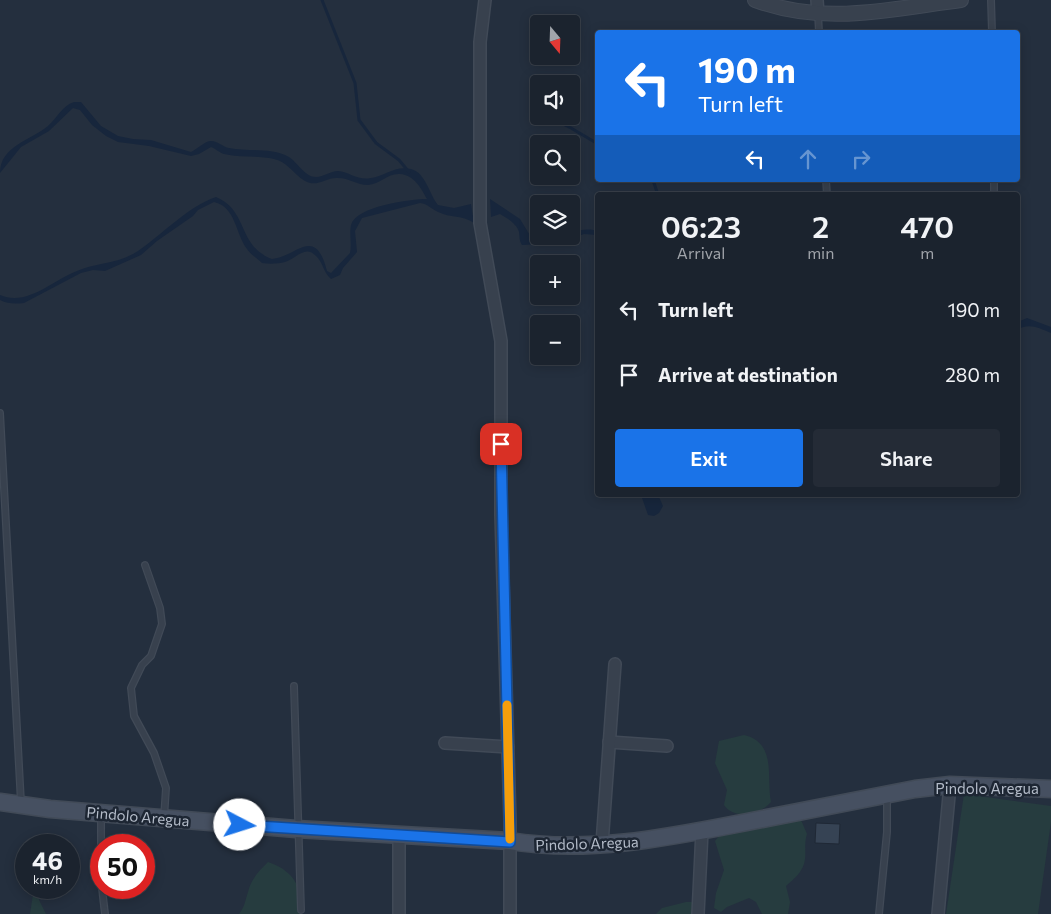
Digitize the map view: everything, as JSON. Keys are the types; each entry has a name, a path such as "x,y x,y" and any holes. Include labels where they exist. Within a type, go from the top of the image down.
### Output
{"main road":[{"name":"Pindolo Aregua","path":"0,802 101,813 298,830 528,844 602,844 654,840 887,794 950,785 1051,789"}],"street":[{"path":"485,0 480,42 480,223 501,341 501,515 508,747 510,914"},
{"path":"755,0 801,13 835,16 961,0"},
{"path":"817,0 818,14"},
{"path":"602,844 615,664"},
{"path":"609,742 667,746"},
{"path":"445,743 508,747"},
{"path":"938,914 950,785"},
{"path":"698,914 702,831"},
{"path":"399,835 399,914"}],"lane":[{"path":"991,0 992,30"},
{"path":"818,14 819,30"},
{"path":"0,413 21,805"},
{"path":"146,565 160,608 162,624 151,656 142,665 132,688 134,716 154,753 166,788 164,818"},
{"path":"294,686 301,910"},
{"path":"879,914 886,832 887,794"},
{"path":"101,813 101,834"},
{"path":"102,899 104,914"}],"green space":[{"path":"744,735 754,739 766,753 771,802 754,813 740,814 728,810 724,805 727,790 715,763 719,741"},
{"path":"964,794 1051,806 1051,822 1038,914 946,914"},
{"path":"793,817 801,820 807,834 803,867 786,886 790,902 788,914 762,914 756,902 749,898 727,907 721,912 714,908 716,893 724,870 715,841 725,829"},
{"path":"268,862 277,865 295,881 300,896 300,914 239,914 244,906 253,879"},
{"path":"32,899 39,899 46,914 30,914"},
{"path":"693,902 703,914 656,914 662,908"}],"water":[{"path":"74,102 81,102 101,126 118,136 151,140 191,152 211,141 229,148 275,152 289,157 308,175 316,177 338,171 366,179 400,168 411,169 424,179 438,205 454,208 471,204 474,223 470,220 443,214 420,203 362,218 355,231 357,252 343,268 340,275 331,279 318,258 308,251 300,253 285,262 274,264 262,263 250,253 243,243 227,209 214,202 198,210 193,216 157,241 141,255 105,271 93,270 81,273 24,303 0,300 0,295 20,298 30,295 77,271 130,256 195,207 216,197 234,211 253,246 261,253 272,259 311,246 317,249 327,271 331,273 350,253 350,228 355,218 373,208 409,200 427,199 413,179 400,174 392,175 368,185 338,178 318,183 309,183 287,165 274,159 224,154 211,147 191,156 149,146 118,142 106,136 92,125 80,110 73,108 49,131 21,147 0,173 1,164 11,150 48,126 63,109"},
{"path":"490,199 520,219 530,235 530,245 522,245 516,226 500,214 491,217"},
{"path":"580,230 595,230 595,235 580,235"},
{"path":"1027,318 1051,327 1051,333 1031,326 1020,328 1020,321"},
{"path":"642,497 659,497 663,506 659,513 654,516 648,515"}],"building":[{"path":"816,823 840,824 839,844 815,843"}],"waterway":[{"path":"322,0 355,83 359,120 376,143 399,160 409,172"},
{"path":"565,125 595,142"},
{"path":"654,182 657,192"}],"slow traffic":[{"path":"507,705 510,839"}],"route":[{"path":"240,825 510,842 501,515 501,444"}]}
